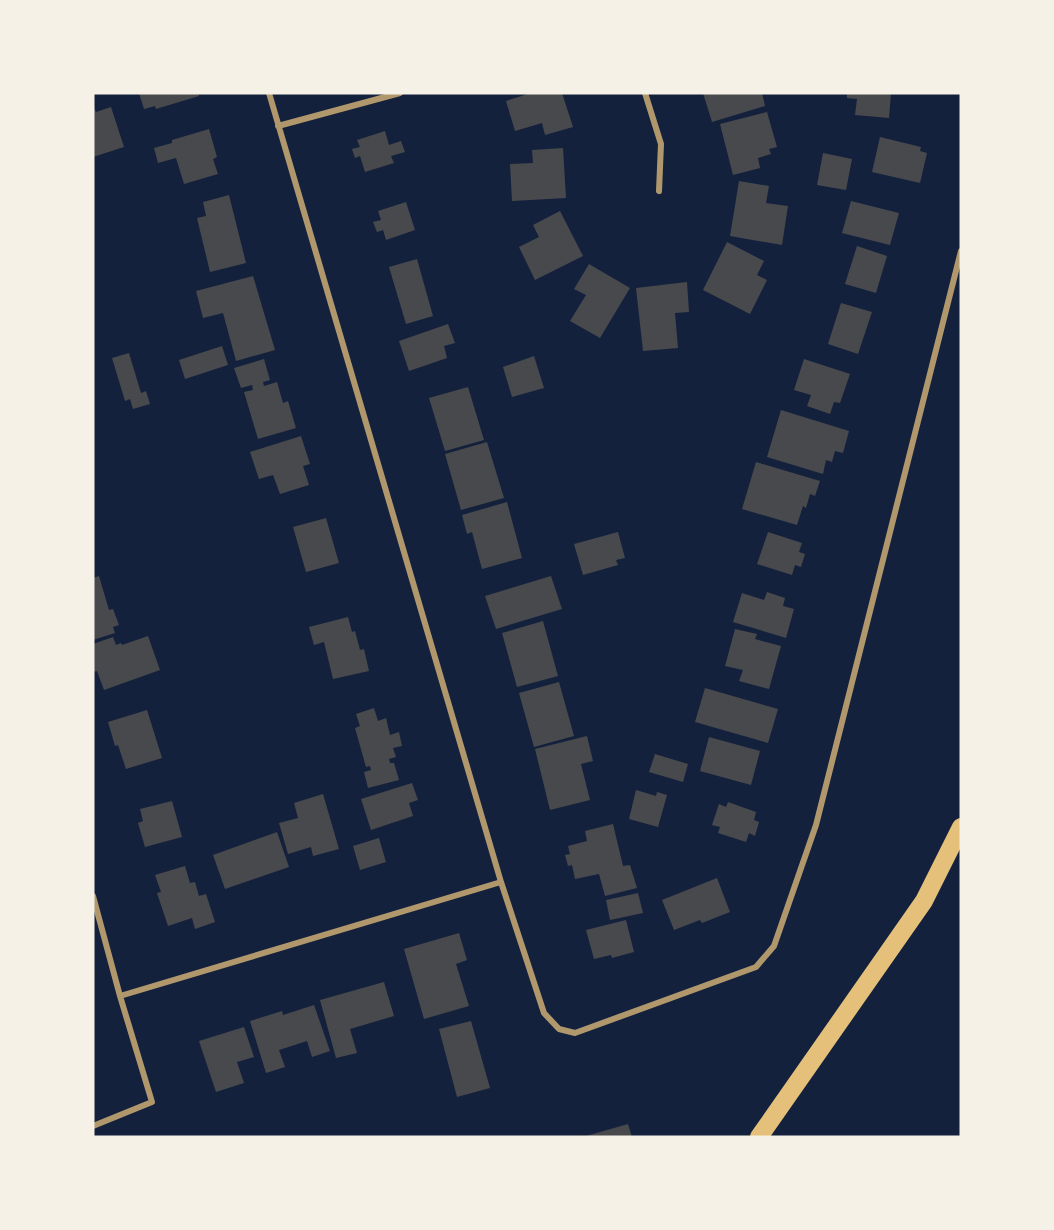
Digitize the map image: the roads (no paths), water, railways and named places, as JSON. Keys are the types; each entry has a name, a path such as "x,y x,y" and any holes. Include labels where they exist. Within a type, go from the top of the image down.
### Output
{"highway":[{"path":"759,1137 924,901 961,827"}],"street":[{"path":"269,93 501,882 544,1013 559,1029 575,1033 756,967 774,946 816,825 961,251"},
{"path":"278,126 400,93"},
{"path":"645,93 661,144 659,191"},
{"path":"120,996 501,882"},
{"path":"93,896 152,1102 93,1126"}]}
